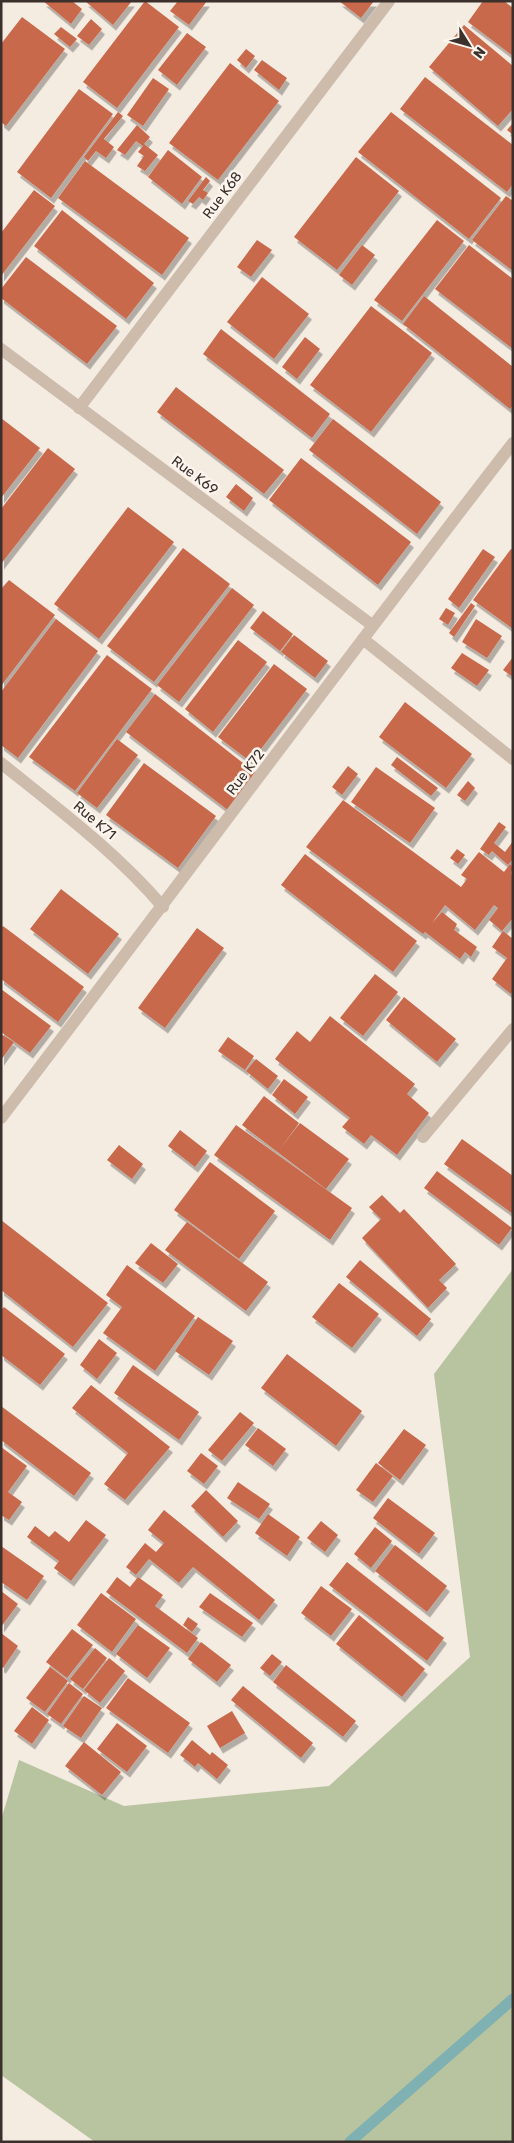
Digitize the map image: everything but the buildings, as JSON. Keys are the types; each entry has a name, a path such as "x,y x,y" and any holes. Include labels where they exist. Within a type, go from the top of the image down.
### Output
{"street":[{"name":"Rue K68","path":"79,408 389,1"},
{"name":"Rue K69","path":"1,349 372,625"},
{"name":"Rue K72","path":"1,1118 163,907 372,625 513,443"},
{"path":"363,639 513,759"},
{"name":"Rue K71","path":"1,763 102,846 140,880 163,907"},
{"path":"423,1137 513,1029"}],"green space":[{"path":"513,1269 513,2142 95,2142 1,2075 1,1820 19,1760 124,1806 329,1786 470,1657 434,1374"}],"waterway":[{"path":"350,2142 513,1999"}]}
